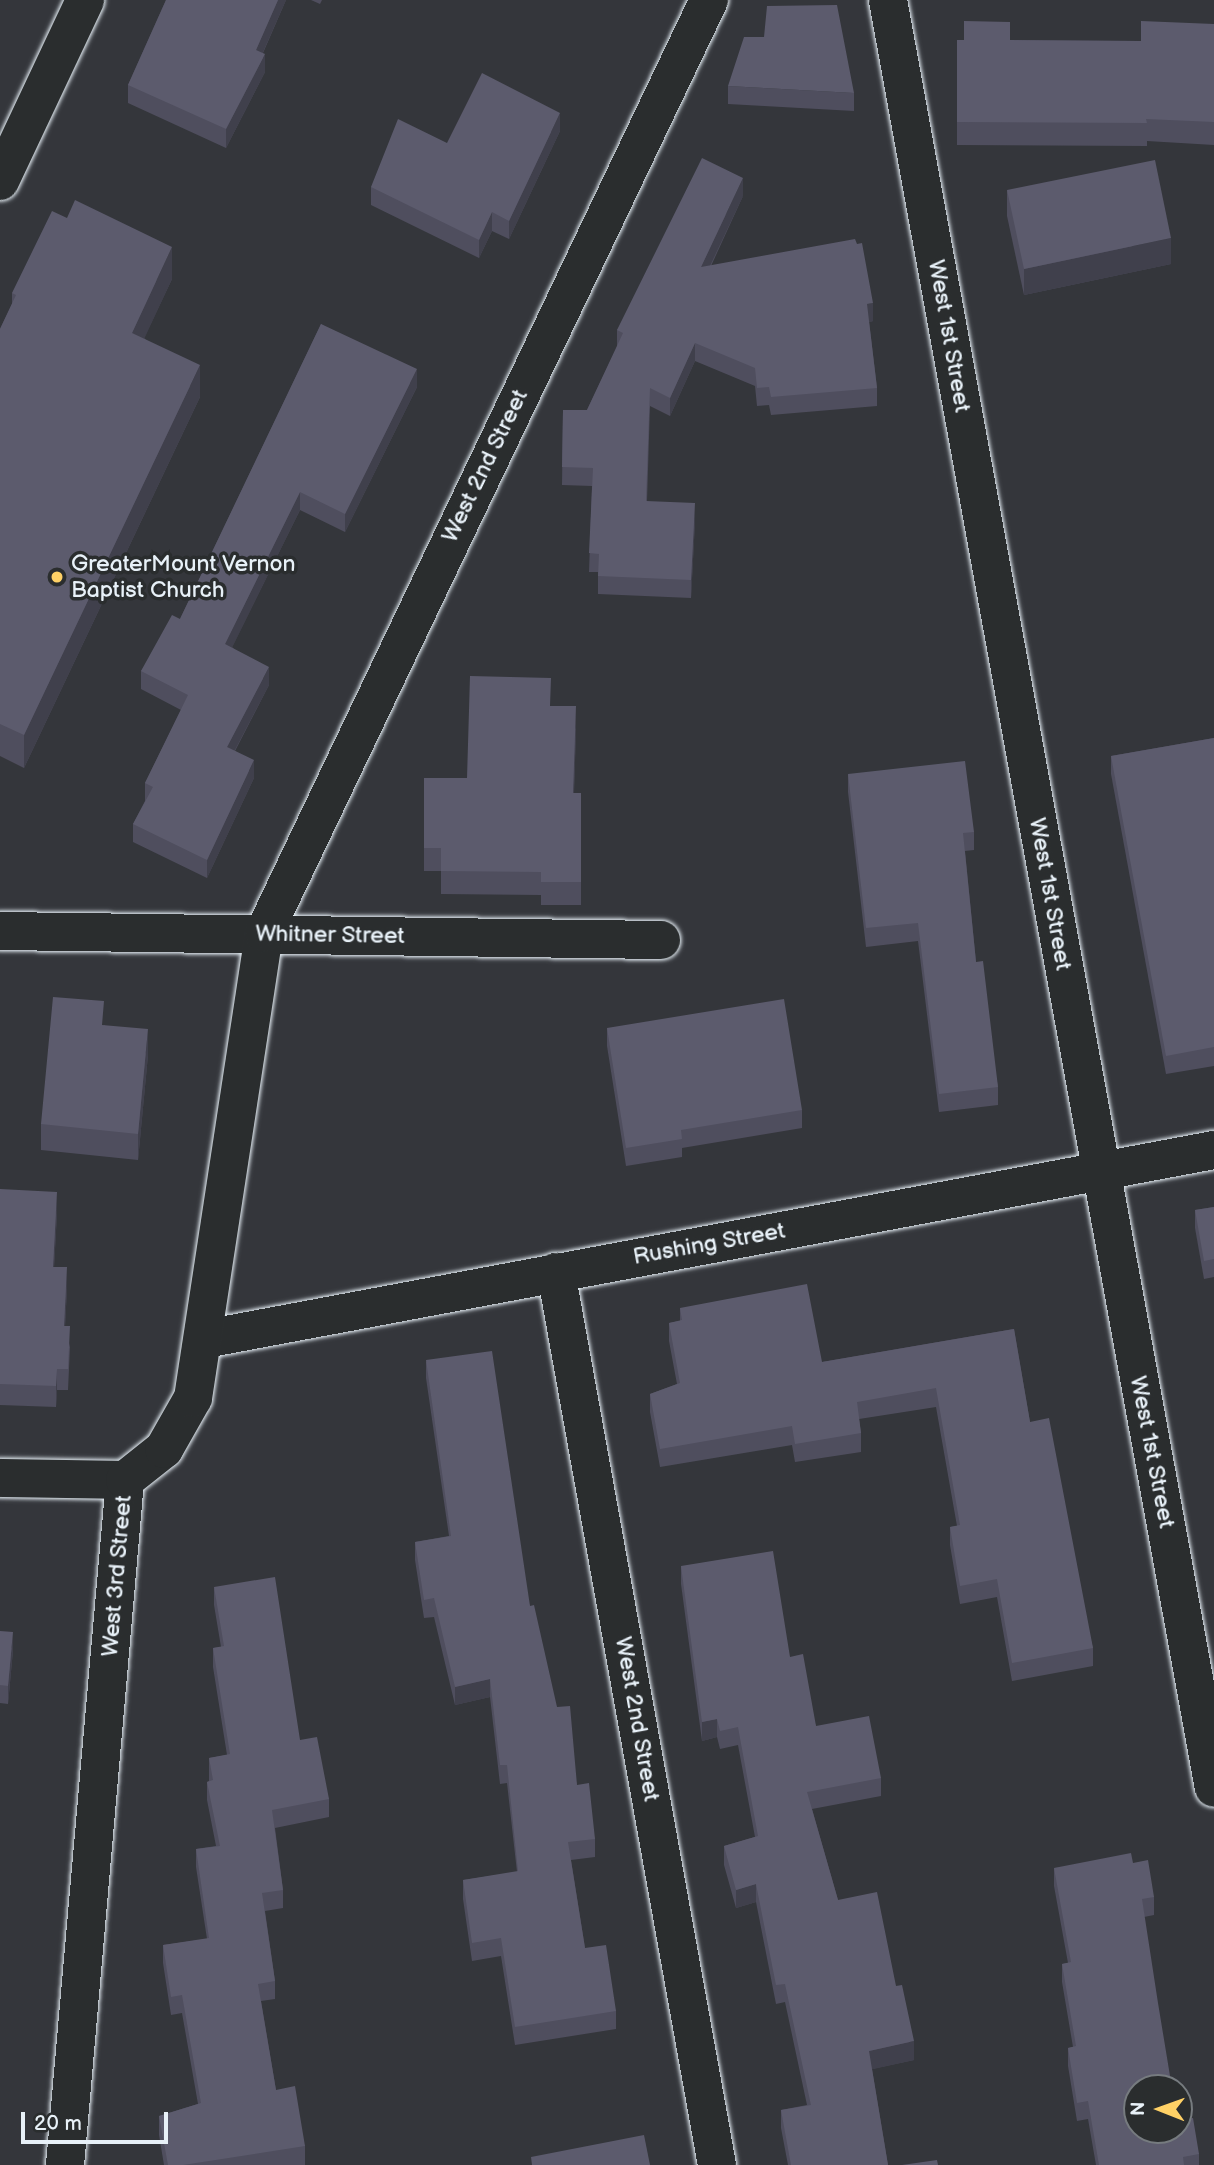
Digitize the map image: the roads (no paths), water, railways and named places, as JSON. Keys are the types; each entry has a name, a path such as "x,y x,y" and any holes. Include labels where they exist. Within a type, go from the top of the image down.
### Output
{"street":[{"path":"0,181 85,0"},
{"name":"West 2nd Street","path":"264,933 709,0"},
{"name":"West 1st Street","path":"888,0 1214,1788"},
{"name":"Whitner Street","path":"0,931 661,940"},
{"name":"West 3rd Street","path":"65,2165 125,1480 164,1449 193,1398 205,1339 264,933"},
{"name":"Rushing Street","path":"205,1339 1214,1150"},
{"name":"West 2nd Street","path":"556,1272 717,2165"},
{"path":"0,1478 125,1480"}],"place":[{"name":"GreaterMount Vernon Baptist Church","path":"57,577"}]}
